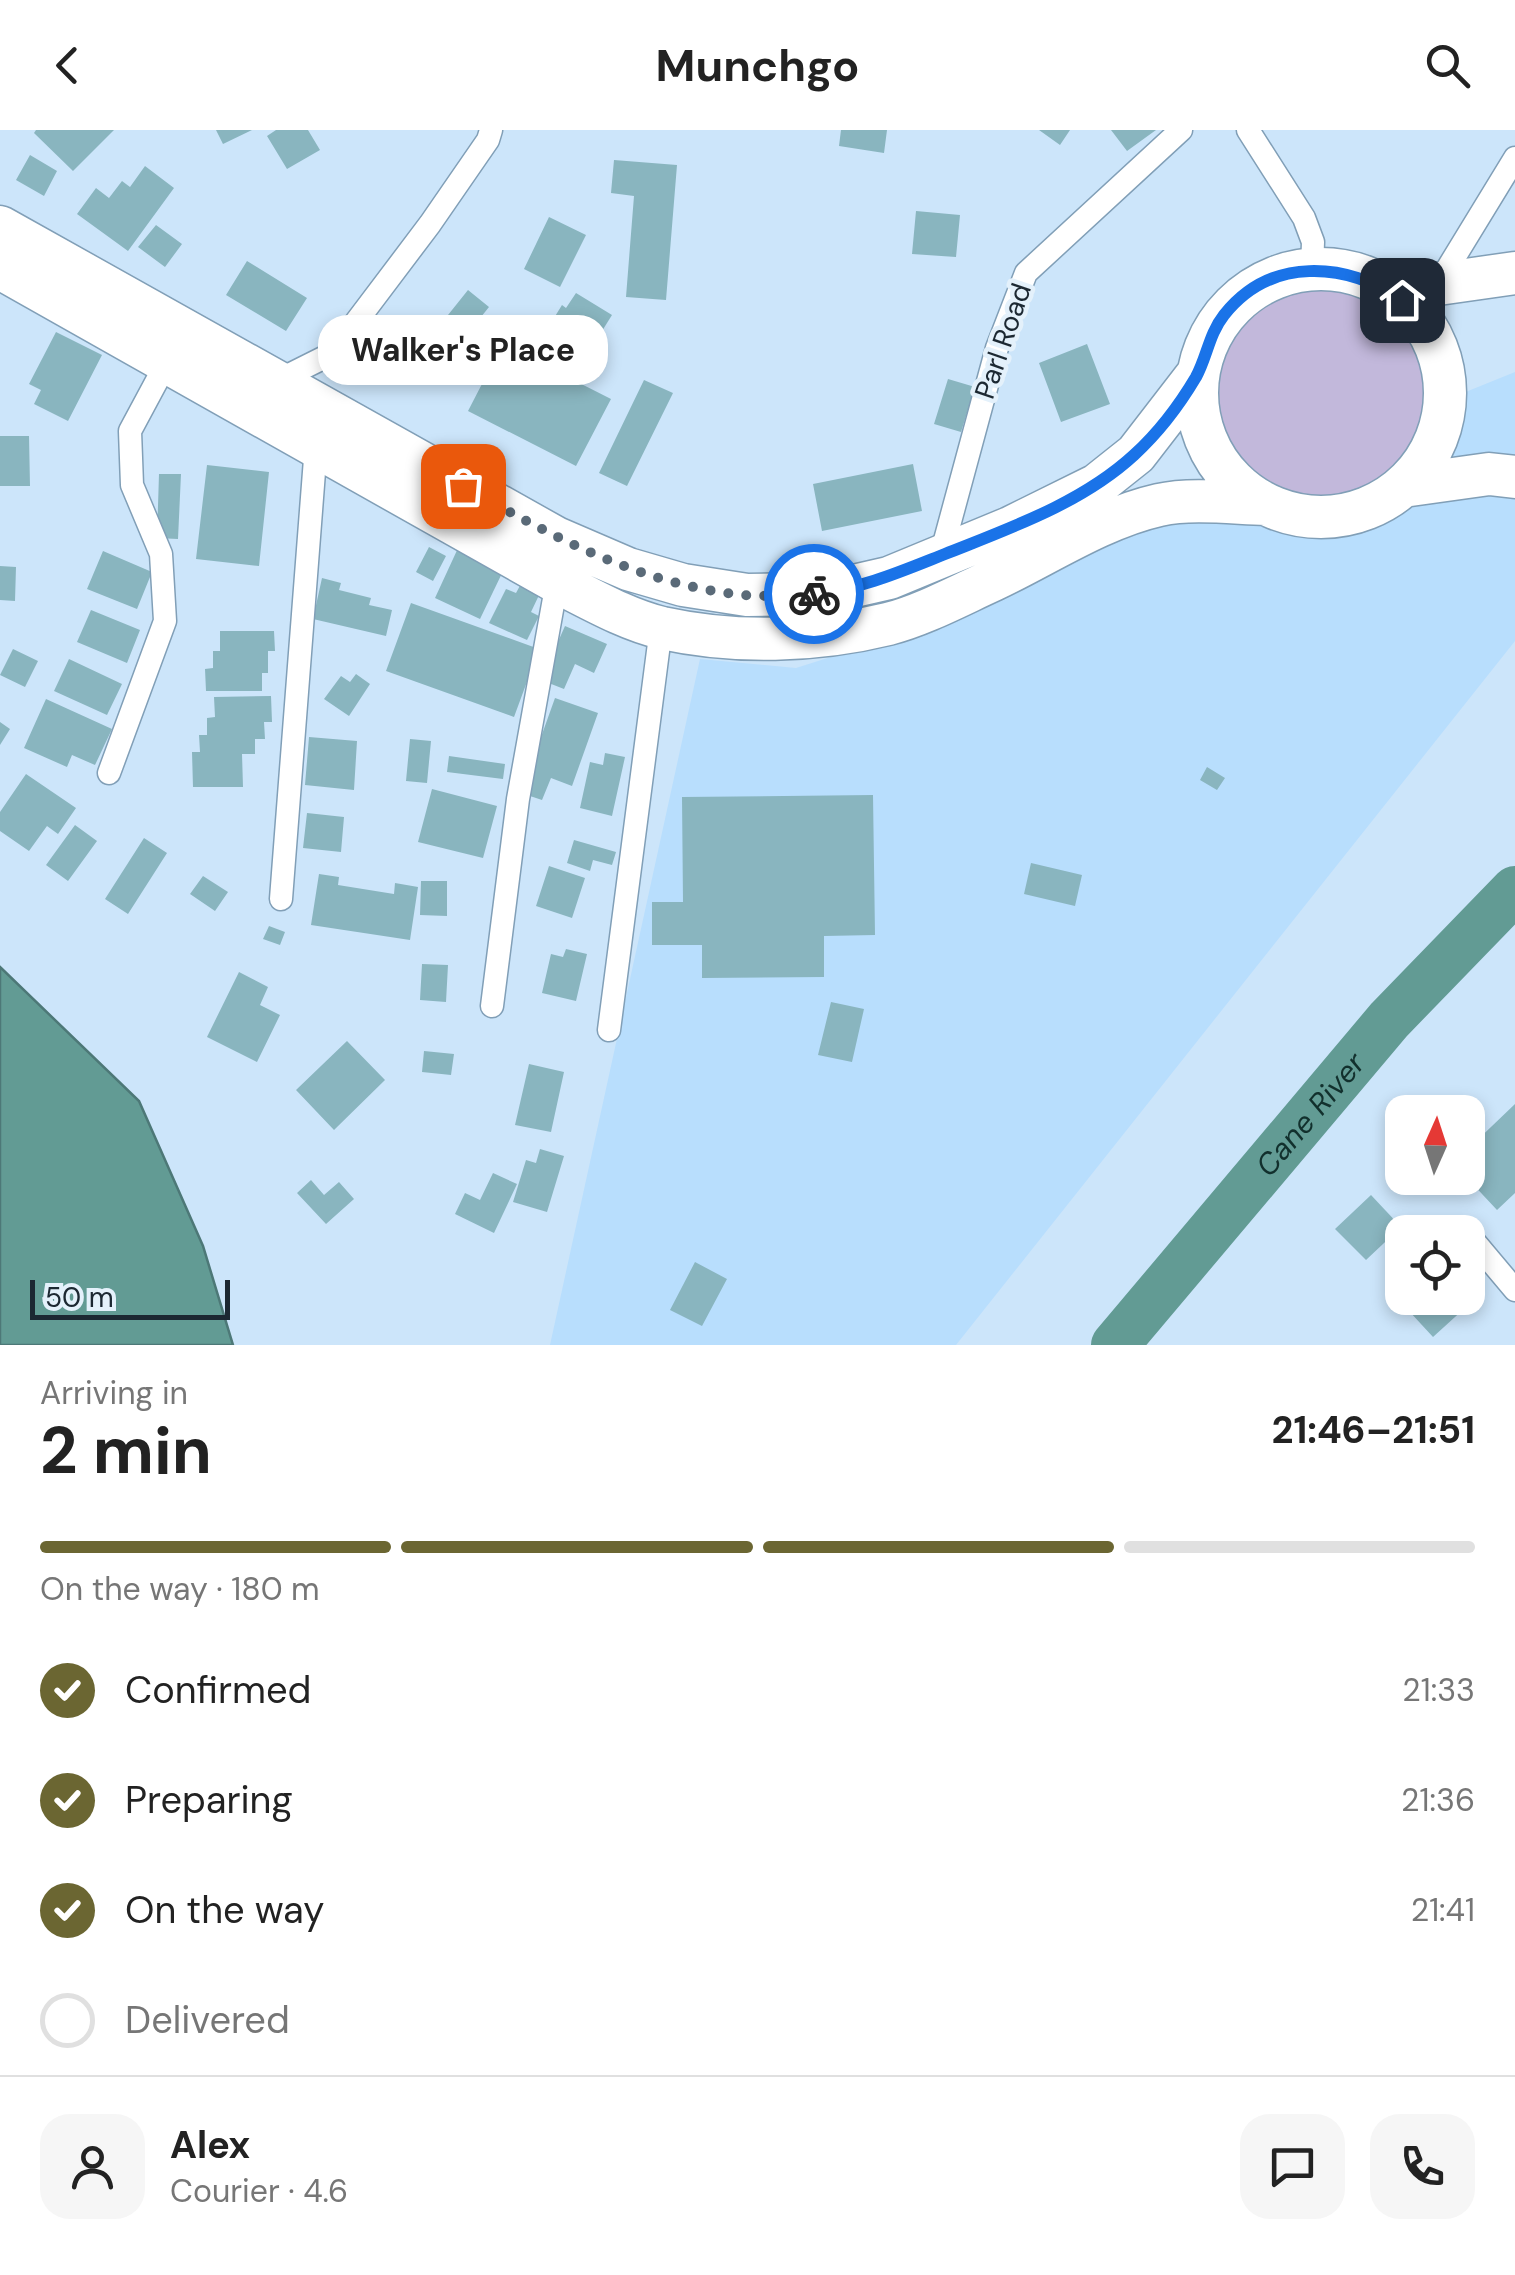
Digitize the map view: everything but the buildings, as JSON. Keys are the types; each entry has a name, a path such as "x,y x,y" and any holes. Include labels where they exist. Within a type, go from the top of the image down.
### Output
{"highway":[{"path":"0,227 556,538 628,569 683,586 747,595 818,594 889,578 1010,528 1098,485 1136,454 1198,375"},
{"path":"0,268 558,582 662,628 740,638 778,638 818,637 891,623 991,581 1122,517 1160,504 1265,504"},
{"path":"1312,270 1345,272 1377,283 1402,300 1423,322 1437,349 1444,378 1444,408 1437,438 1423,464 1403,486 1372,506 1336,516 1300,516 1265,504 1233,482 1210,451 1198,414 1198,375 1207,343 1224,315 1248,292 1278,276 1312,270"},
{"path":"1377,283 1438,284 1515,273"},
{"path":"1403,486 1490,474 1515,477"}],"street":[{"path":"278,381 340,350 352,326 478,154 491,130"},
{"name":"Parl Road","path":"941,555 996,348 1026,272 1181,130"},
{"path":"1248,130 1304,218 1313,242 1312,270"},
{"path":"1438,284 1515,158"},
{"path":"110,773 165,621 161,554 132,485 130,431 167,362"},
{"path":"281,899 316,446"},
{"path":"492,1006 518,799 558,582"},
{"path":"609,1030 662,628"},
{"path":"1485,1255 1515,1290"}],"shaded area":[{"path":"1319,287 1359,295 1393,318 1416,352 1424,392 1416,432 1393,466 1359,489 1319,497 1279,489 1245,466 1222,432 1214,392 1222,352 1245,318 1279,295"},
{"path":"1515,372 1515,641 956,1345 550,1345 700,659 796,668 966,614 1047,571"},
{"path":"0,967 139,1101 203,1246 233,1345 0,1345"}],"waterway":[{"name":"Cane River","path":"1115,1345 1389,1020 1515,890"}],"way so far":[{"path":"463,486 556,538 628,569 683,586 747,595 814,594"}],"place":[{"name":"Walker's Place","path":"463,486"}],"route":[{"path":"814,594 889,578 1010,528 1098,485 1136,454 1167,418 1198,375 1207,343 1224,315 1248,292 1278,276 1312,270 1345,272 1377,283 1402,300"}]}
